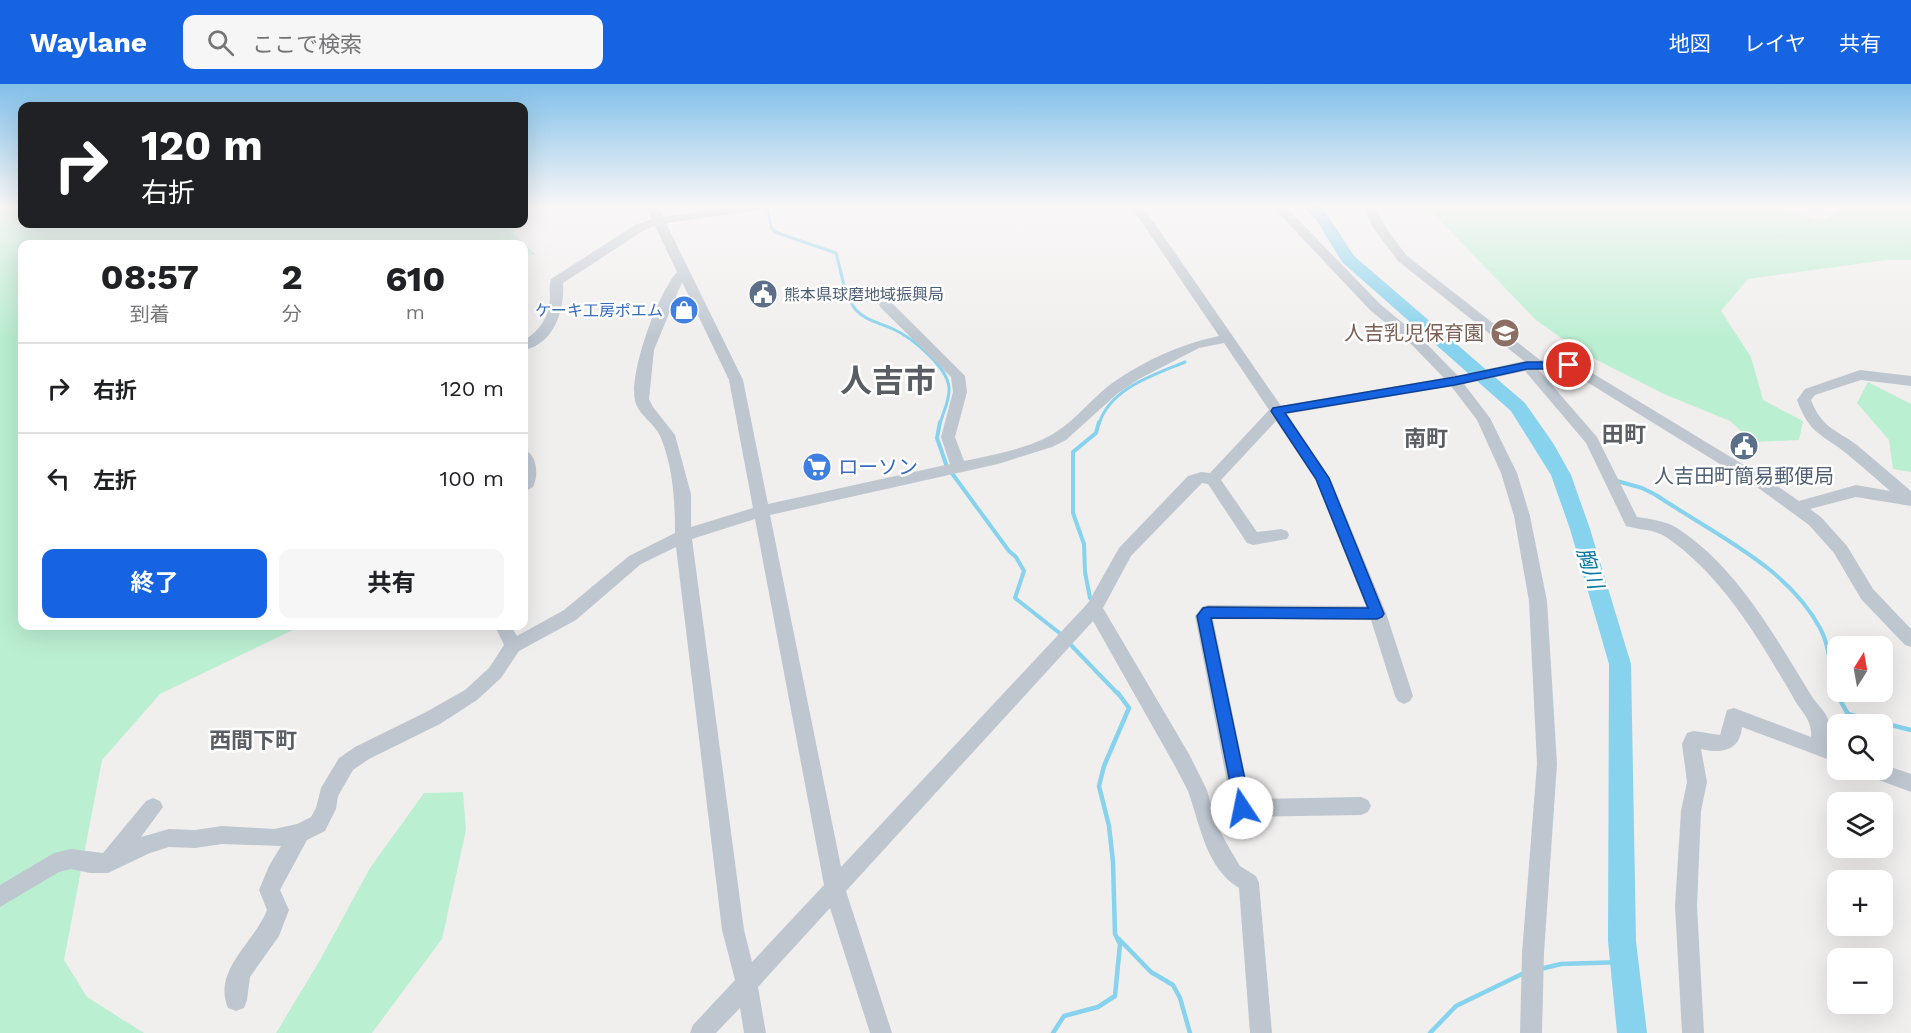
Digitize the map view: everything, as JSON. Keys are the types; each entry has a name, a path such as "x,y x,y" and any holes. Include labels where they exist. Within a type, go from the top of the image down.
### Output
{"street":[{"path":"528,343 541,334 555,316 558,297 556,282 605,249"},
{"path":"672,249 736,380 834,890 881,1033"},
{"path":"1166,249 1322,478 1377,614 1404,696"},
{"path":"1320,249 1374,308 1417,342 1459,380 1483,418 1509,473 1522,516 1538,601 1547,764 1533,952 1531,1033"},
{"path":"1395,249 1402,258 1531,365 1592,441 1632,522 1658,526 1670,531 1707,562 1732,591 1780,659 1807,706 1821,723 1827,744"},
{"path":"683,273 675,282 647,351 642,399 646,410 668,435 683,494 683,536 733,930 747,985 754,1033"},
{"path":"886,304 958,375 960,392 948,437 959,467"},
{"path":"0,897 54,863 71,859 90,863 108,863 146,845 169,838 195,839 222,835 274,838 300,833 318,824 326,809 328,794 346,764 362,753 433,718 471,695 495,673 513,646 570,615 635,560 683,536 762,511 998,459 1047,443 1061,436 1113,390 1134,376 1195,345 1227,338"},
{"path":"1213,479 1277,411 1459,380 1531,365 1569,365 1798,507 1830,535 1841,549 1848,565 1867,594 1911,640"},
{"path":"1911,381 1860,375 1810,392 1804,400 1810,416 1822,431 1850,448 1911,500"},
{"path":"701,1033 834,890 850,869 1095,608 1125,552 1193,480 1201,477 1213,479 1253,539 1281,535"},
{"path":"1798,507 1856,491 1911,500"},
{"path":"1095,608 1182,760 1197,790 1207,826 1224,858 1233,873 1249,883 1261,1033"},
{"path":"1361,806 1242,808 1204,616 1208,612 1377,614"},
{"path":"506,630 513,646"},
{"path":"1693,1033 1686,906 1691,812 1697,782 1691,744 1694,739 1725,743 1732,735 1734,716 1827,750"},
{"path":"1893,776 1911,783"},
{"path":"108,863 153,807"},
{"path":"236,1000 239,973 271,929 278,910 268,890 300,833"}],"green space":[{"path":"0,249 18,249 18,630 293,630 160,694 102,760 64,960 87,997 144,1033 0,1033"},
{"path":"528,249 530,249 536,255 528,256"},
{"path":"1468,249 1911,249 1911,260 1886,260 1748,279 1721,311 1751,357 1763,400 1803,421 1799,440 1753,442 1730,421 1664,394 1581,352 1536,320"},
{"path":"1868,382 1911,404 1911,472 1893,469 1889,440 1857,403"},
{"path":"463,792 466,830 442,939 372,1033 276,1033 320,960 370,868 424,793"}],"waterway":[{"path":"825,249 836,253 843,283 856,310 869,319 901,333 936,362 942,371 947,380 949,392 940,424"},
{"name":"胸川","path":"1342,249 1348,259 1518,407 1561,475 1580,529 1620,664 1622,941 1632,1033"},
{"path":"1099,424 1113,401 1134,384 1185,362"},
{"path":"940,422 937,438 946,464"},
{"path":"1090,598 1085,572 1084,544 1073,513 1073,452 1096,433 1099,422"},
{"path":"951,472 1009,551 1016,557 1024,571 1015,598 1062,635"},
{"path":"1617,481 1642,488 1656,495 1747,552 1788,586 1806,606 1820,628 1827,648"},
{"path":"1069,643 1119,695"},
{"path":"1053,1033 1064,1016 1098,1007 1115,996 1120,944 1115,934 1113,862 1109,826 1099,786 1104,766 1129,708 1118,693"},
{"path":"1841,702 1848,714 1911,730"},
{"path":"1119,939 1151,972 1173,985 1180,998 1190,1033"},
{"path":"1540,969 1561,964 1624,962"},
{"path":"1430,1033 1456,1006 1524,973"}],"place":[{"name":"熊本県球磨地域振興局","path":"763,294"},
{"name":"ケーキ工房ポエム","path":"684,310"},
{"name":"人吉乳児保育園","path":"1505,333"},
{"name":"人吉田町簡易郵便局","path":"1744,446"},
{"name":"ローソン","path":"817,467"}],"district":[{"name":"人吉市","path":"888,381"},
{"name":"田町","path":"1624,434"},
{"name":"南町","path":"1426,438"},
{"name":"西間下町","path":"253,740"}],"route":[{"path":"1242,808 1204,616 1208,612 1377,614 1322,478 1277,411 1455,381 1527,365 1551,363 1569,365"}]}
